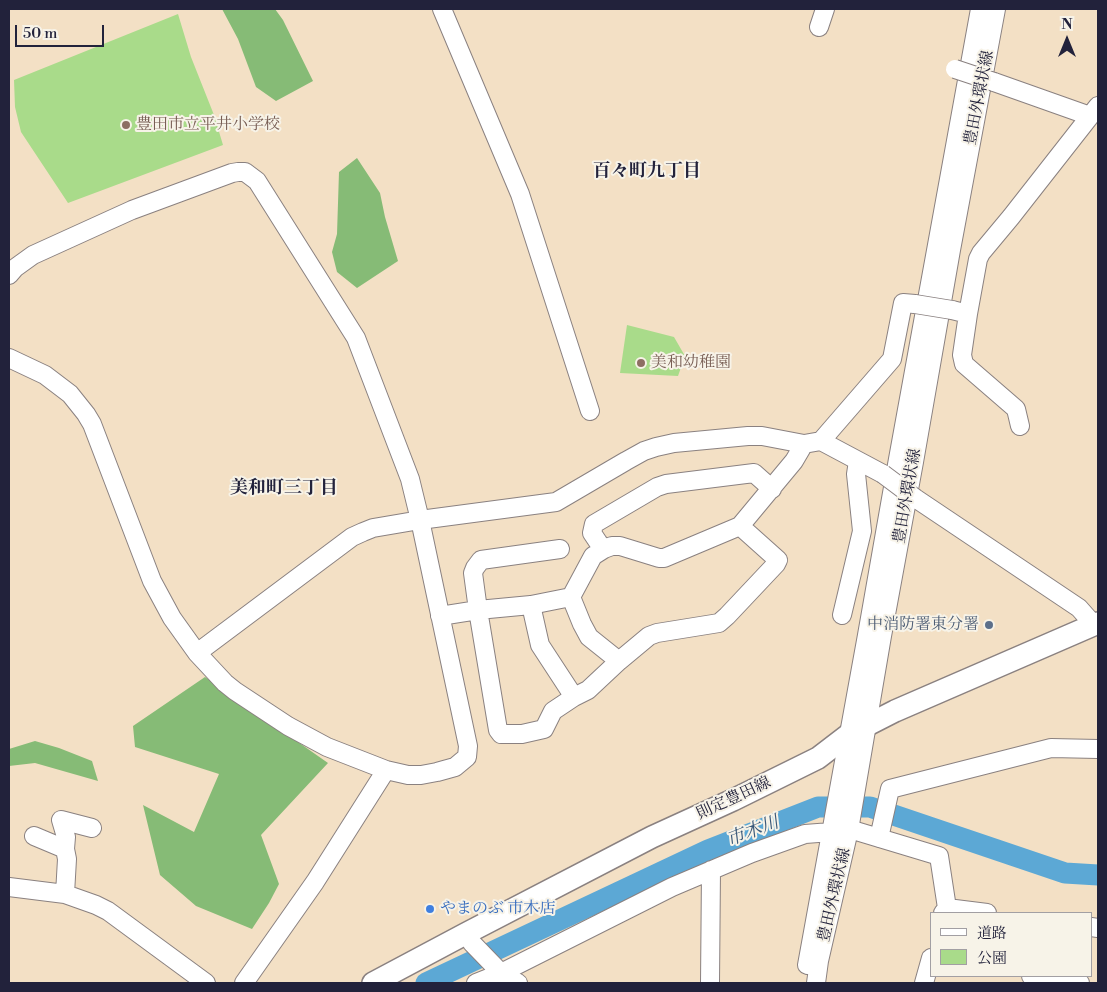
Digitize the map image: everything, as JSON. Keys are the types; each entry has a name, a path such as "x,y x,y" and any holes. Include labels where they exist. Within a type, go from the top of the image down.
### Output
{"main road":[{"name":"則定豊田線","path":"373,983 469,938 652,837 818,758 848,735 895,711 1096,624"}],"street":[{"path":"442,9 520,194 590,411"},
{"path":"818,27 825,9"},
{"name":"豊田外環状線","path":"847,791 848,735 980,9"},
{"name":"豊田外環状線","path":"816,983 847,791 867,725 949,260 996,9"},
{"path":"955,69 1094,111 1011,217 980,252 960,312 964,364 1016,409 1020,426"},
{"path":"9,358 45,375 70,394 86,414 92,424 152,581 172,618 197,653 225,683 288,726 327,747 386,770 408,775 421,775 455,767 466,757 468,746 410,479 356,338 257,181 244,172 232,173 132,210 33,254 11,268"},
{"path":"571,597 593,556 604,549 620,546 664,558 740,526 794,461 892,359 902,303 960,312"},
{"path":"197,653 352,537 373,528 556,502 644,451 674,443 755,436 813,442 883,474 914,498 1079,608 1096,624"},
{"path":"842,615 862,531 856,474 858,461"},
{"path":"604,549 592,532 594,524 657,487 666,484 754,473 772,489"},
{"path":"560,549 481,560 473,574 498,730 501,734 522,734 544,729 553,711 588,690 649,636 719,623 778,560 740,526"},
{"path":"440,616 531,605 571,597"},
{"path":"571,597 589,637 619,661"},
{"path":"531,605 540,645 574,697"},
{"path":"880,832 890,789 1051,748 1098,749"},
{"path":"244,983 315,882 386,770"},
{"path":"65,894 66,837 61,820 92,828"},
{"path":"476,983 672,887 752,852 805,834 841,826 880,832 939,856 945,911 966,912"},
{"name":"豊田外環状線","path":"804,983 841,826"},
{"path":"34,836 65,849"},
{"path":"710,983 711,870"},
{"path":"9,887 65,894 96,904 206,983"},
{"path":"469,938 501,972 518,983"},
{"path":"926,982 930,963"},
{"path":"1038,977 1080,983"}],"green space":[{"path":"222,9 275,9 283,20 313,81 276,101 256,87 238,39"},
{"path":"178,14 191,57 214,115 223,145 68,203 21,132 15,107 14,80"},
{"path":"357,158 380,193 398,261 357,288 337,272 332,252 337,234 339,172"},
{"path":"627,325 674,337 685,356 678,376 620,373"},
{"path":"205,677 328,763 261,835 279,884 252,929 196,906 160,875 143,805 194,832 219,774 135,747 133,726"},
{"path":"35,741 92,761 98,781 35,763 9,766 9,749"}],"waterway":[{"name":"市木川","path":"426,983 708,850 818,807 870,807 1065,873 1098,875"}],"place":[{"name":"豊田市立平井小学校","path":"126,125"},
{"name":"美和幼稚園","path":"641,363"},
{"name":"中消防署東分署","path":"989,625"},
{"name":"やまのぶ 市木店","path":"430,909"}],"district":[{"name":"百々町九丁目","path":"647,172"},
{"name":"美和町三丁目","path":"284,489"}]}
